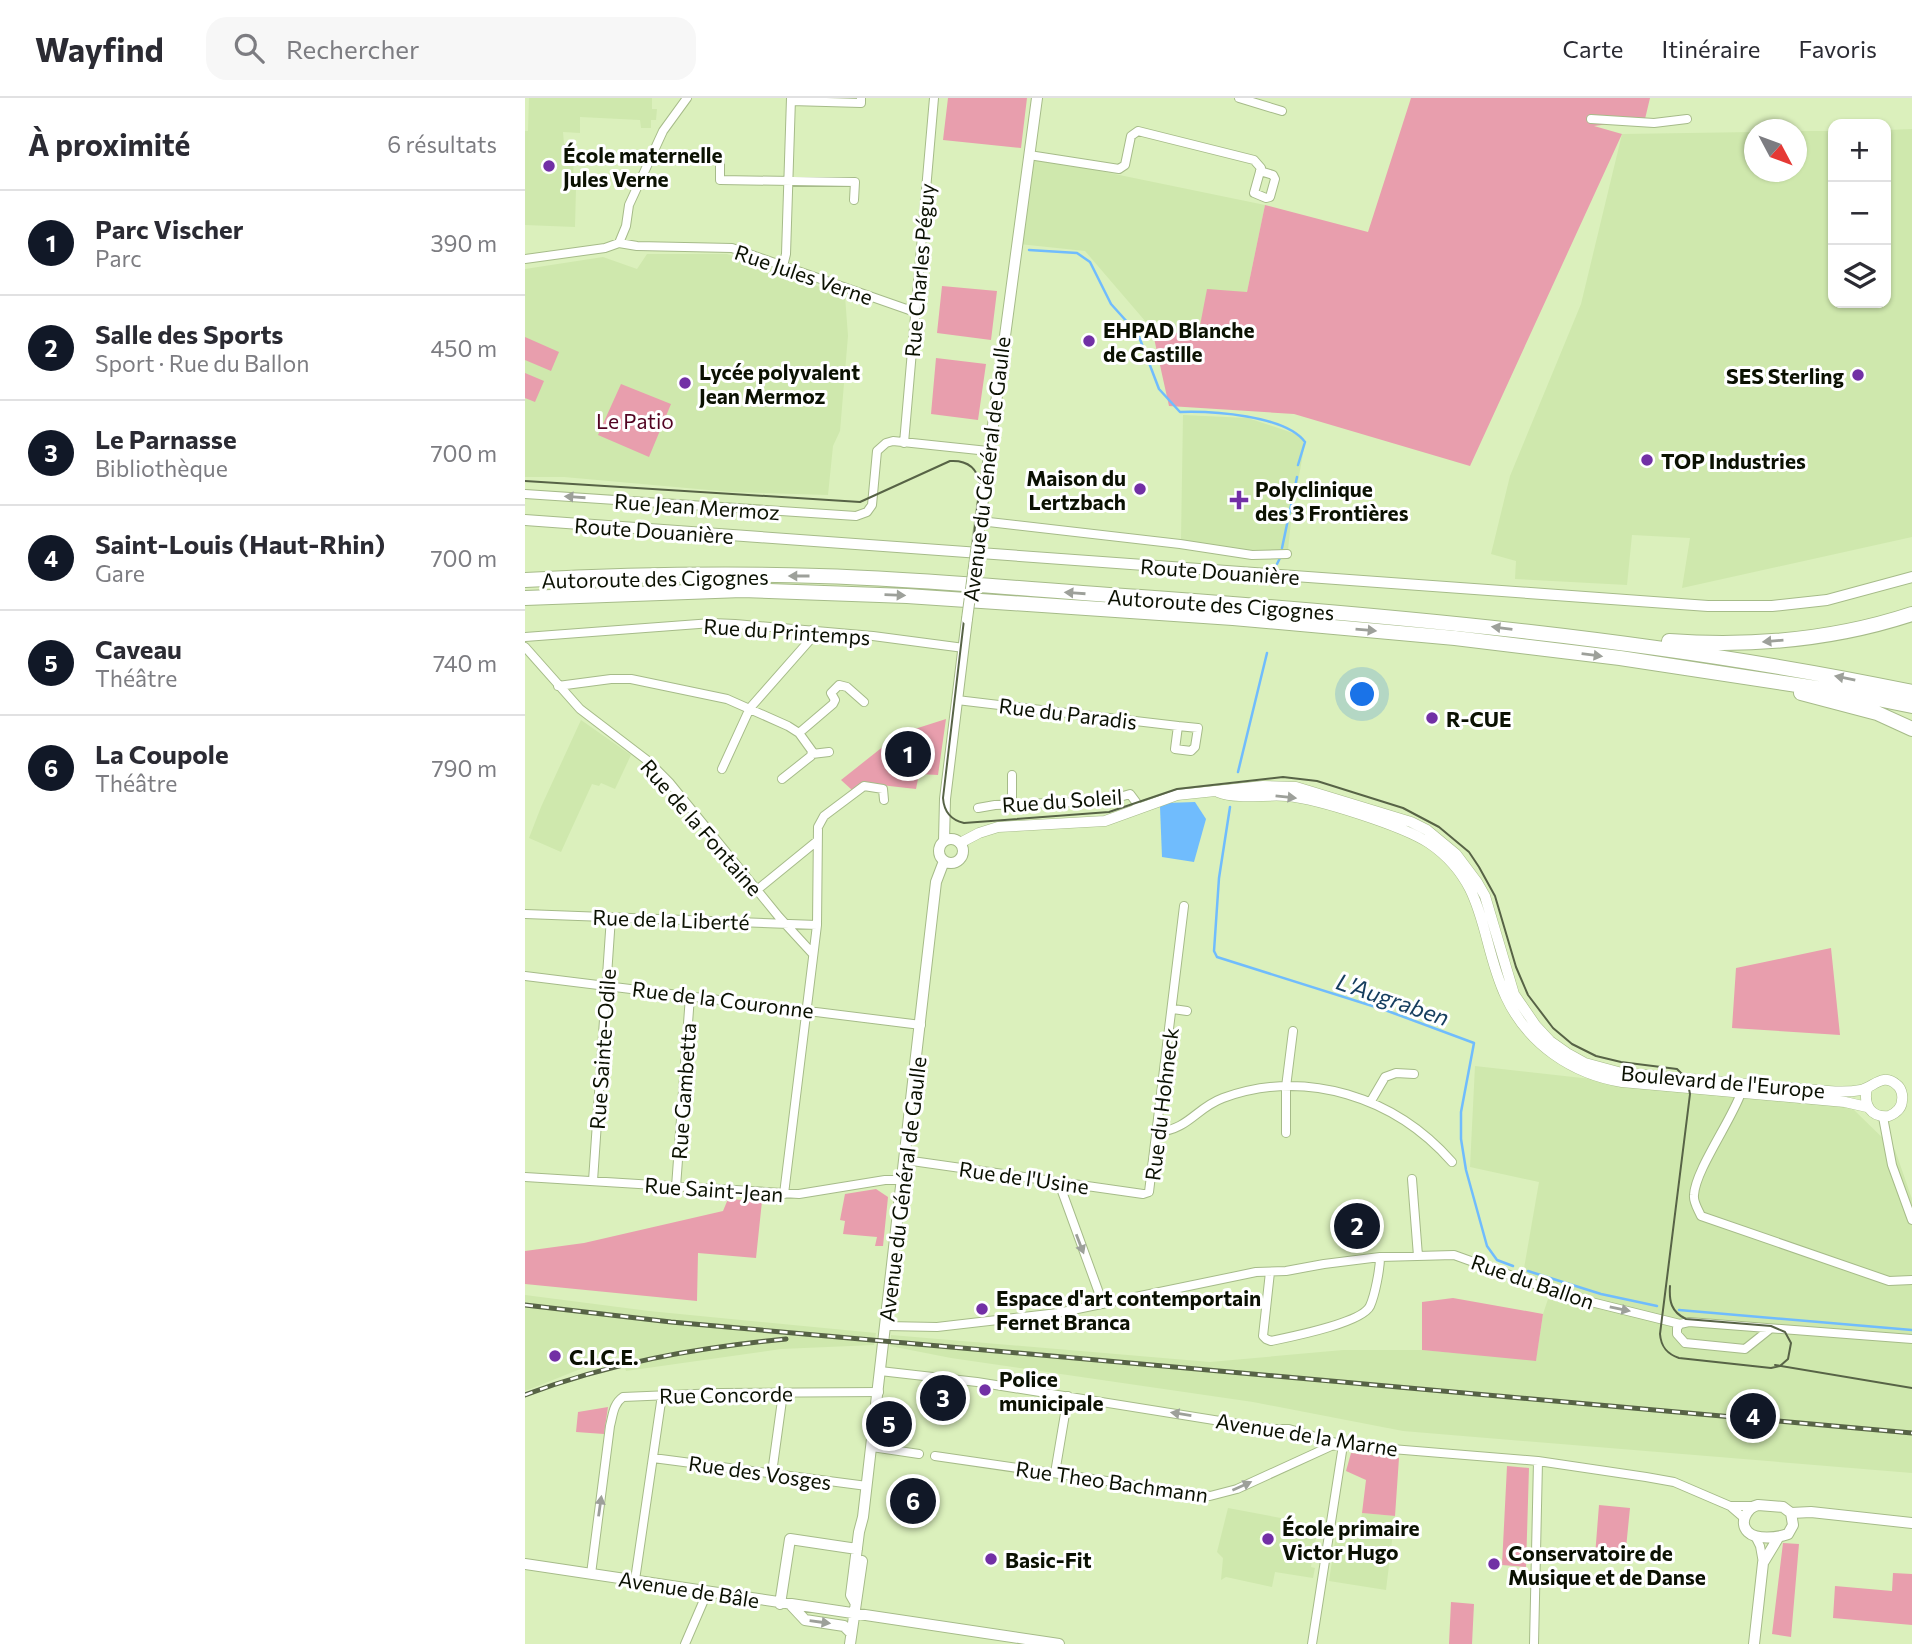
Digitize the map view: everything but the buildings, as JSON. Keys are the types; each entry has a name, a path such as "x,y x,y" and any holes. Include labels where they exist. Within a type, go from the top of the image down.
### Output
{"highway":[{"path":"525,570 591,570 637,575"},
{"name":"Autoroute des Cigognes","path":"525,580 637,575 820,576 1302,610 1468,624 1619,642 1843,678 1912,692"},
{"name":"Autoroute des Cigognes","path":"525,598 742,590 907,596 1233,618 1455,638 1706,669 1912,706"},
{"path":"1619,642 1640,640 1706,644 1813,638 1858,630 1912,614"},
{"path":"1706,669 1725,680 1803,694 1877,713 1912,729"}],"main road":[{"name":"Avenue du Général de Gaulle","path":"944,841 944,811 988,451 1037,98"},
{"name":"Route Douanière","path":"525,520 1708,606 1772,606 1827,600 1912,577"},
{"path":"951,839 960,843 963,849 960,859 955,863 944,861 939,851 944,841 951,839"},
{"name":"Avenue du Général de Gaulle","path":"854,1608 851,1595 879,1391 936,882 944,861"},
{"path":"1811,1512 1793,1525 1788,1534 1778,1538 1755,1536 1747,1531 1744,1518 1752,1506 1783,1507 1791,1513 1811,1512 1912,1523"},
{"path":"1791,1513 1793,1525"},
{"name":"Avenue du Général de Gaulle","path":"854,1608 859,1596 864,1543 863,1517"},
{"path":"1754,1644 1763,1563 1778,1538"},
{"path":"851,1639 844,1626 805,1620 786,1605 790,1539 857,1549"},
{"name":"Avenue de Bâle","path":"525,1564 591,1571 786,1605 854,1608 1004,1640 1059,1644"},
{"path":"851,1639 854,1608"}],"street":[{"path":"619,243 626,226 629,205 656,146 687,98"},
{"path":"783,265 786,254 791,99 861,103 861,98"},
{"name":"Rue Charles Péguy","path":"904,443 934,98"},
{"path":"1242,98 1282,111"},
{"path":"1591,119 1654,124 1687,119"},
{"path":"1029,155 1119,169 1125,164 1131,135 1138,131 1254,160 1260,165 1260,171"},
{"path":"720,162 720,180 855,182 854,200"},
{"name":"Rue Jules Verne","path":"525,259 605,248 619,243 637,246 732,248 915,312"},
{"name":"Rue Jean Mermoz","path":"525,494 856,516 867,512 873,501 877,451 886,443 904,443"},
{"path":"904,443 988,451"},
{"path":"980,521 1171,542 1252,555 1287,554"},
{"name":"Rue du Printemps","path":"525,637 712,624 811,630 964,649"},
{"path":"722,769 750,708 809,641 811,630"},
{"name":"Rue de la Fontaine","path":"525,647 580,709 659,772 784,923 813,954"},
{"path":"558,686 631,679 727,699 799,733 812,754"},
{"path":"799,733 833,704 835,700 831,693 839,685 845,685 864,702"},
{"name":"Rue du Paradis","path":"957,700 1178,726"},
{"path":"782,779 812,754 829,752"},
{"path":"1012,775 1012,804"},
{"name":"Boulevard de l'Europe","path":"960,843 998,827 1105,821 1177,795 1274,785 1313,790 1411,822 1442,841 1465,865 1485,897 1509,981 1524,1010 1551,1041 1585,1063 1622,1073 1828,1091 1846,1092 1867,1088"},
{"path":"784,1194 817,925 817,841 820,821 861,788 880,788 885,791 884,800"},
{"name":"Boulevard de l'Europe","path":"1218,792 1226,795 1274,795 1309,800 1411,832 1430,844 1460,874 1474,896 1505,996 1515,1014 1530,1034 1550,1053 1570,1066 1608,1080 1845,1102 1867,1107"},
{"name":"Rue du Soleil","path":"978,808 1012,804 1106,801 1130,794 1137,808"},
{"path":"757,890 817,841"},
{"name":"Rue du Hohneck","path":"1143,1194 1151,1189 1184,906"},
{"name":"Rue de la Liberté","path":"525,914 817,925"},
{"name":"Rue Sainte-Odile","path":"593,1181 611,917"},
{"name":"Rue de la Couronne","path":"525,976 921,1025"},
{"name":"Rue Gambetta","path":"676,1187 690,996"},
{"name":"Rue du Hohneck","path":"1173,1009 1187,1011"},
{"path":"1286,1132 1286,1087 1293,1031"},
{"path":"1371,1101 1385,1077 1396,1073 1414,1074"},
{"path":"1888,1080 1901,1090 1907,1104 1895,1114 1883,1117 1873,1114 1867,1107 1867,1088 1875,1082 1888,1080"},
{"path":"1158,1132 1180,1127 1207,1106 1250,1091 1286,1087 1329,1090 1371,1101 1414,1126 1452,1162"},
{"path":"1741,1093 1733,1115 1696,1181 1693,1199 1701,1216 1889,1281 1912,1280"},
{"path":"1883,1117 1892,1165 1912,1220"},
{"name":"Rue de l'Usine","path":"905,1160 1143,1194"},
{"name":"Rue Saint-Jean","path":"525,1177 784,1194 885,1180 903,1180"},
{"path":"1412,1179 1418,1256"},
{"path":"1059,1183 1103,1304"},
{"name":"Rue du Ballon","path":"886,1326 937,1327 1058,1313 1245,1275 1380,1257 1454,1255 1571,1297 1680,1324 1689,1322 1912,1339"},
{"path":"1270,1272 1263,1336 1271,1341 1327,1328 1364,1313 1370,1307 1380,1257"},
{"path":"1680,1324 1677,1334 1685,1343 1745,1349 1770,1329"},
{"name":"Avenue de la Marne","path":"880,1371 977,1382 1270,1429 1289,1429 1343,1445 1538,1461 1674,1482 1730,1506 1744,1518"},
{"name":"Rue Concorde","path":"591,1571 609,1443 617,1401 623,1397 879,1391"},
{"path":"772,1473 783,1393"},
{"path":"635,1580 662,1395"},
{"path":"1055,1473 1068,1396"},
{"path":"1317,1438 1321,1450"},
{"path":"1312,1644 1343,1445"},
{"name":"Rue Theo Bachmann","path":"935,1455 1210,1496 1237,1489 1331,1446 1343,1445"},
{"path":"872,1447 919,1454"},
{"name":"Rue des Vosges","path":"653,1458 867,1486"},
{"path":"1534,1644 1538,1461"},
{"name":"Avenue de la Marne","path":"1730,1506 1752,1506"},
{"path":"1755,1536 1763,1563"},
{"path":"685,1644 707,1593"}],"shaded area":[{"path":"529,98 652,98 652,109 657,109 656,120 651,120 651,128 641,128 640,120 580,117 580,133 563,132 564,144 574,144 575,227 525,225 525,131 528,131"},
{"path":"1912,129 1912,537 1682,588 1690,538 1632,535 1627,585 1515,579 1516,561 1491,554 1510,476 1581,304 1622,134 1744,132 1744,182 1807,182 1807,131 1828,131 1828,308 1891,308 1891,130"},
{"path":"1032,157 1265,205 1247,292 1198,336 1152,329 1085,251 1019,244"},
{"name":"Lycée polyvalent Jean Mermoz","path":"647,254 727,254 845,296 848,336 840,431 833,446 828,495 731,492 564,477 525,477 525,269 603,257 637,269"},
{"name":"Polyclinique des 3 Frontières","path":"1183,415 1248,418 1302,436 1304,448 1288,550 1240,551 1181,540"},
{"path":"581,720 631,755 615,789 601,783 599,786 592,784 561,852 529,838"},
{"path":"1475,1066 1852,1108 1895,1150 1912,1199 1912,1473 1403,1431 1253,1402 951,1358 890,1346 891,1335 1210,1362 1343,1350 1422,1350 1536,1360 1543,1314 1553,1284 1523,1274 1539,1182 1470,1167"},
{"path":"525,1295 649,1311 876,1333 874,1345 781,1349 626,1371 621,1353 525,1391"},
{"name":"École primaire Victor Hugo","path":"1228,1508 1318,1525 1311,1567 1315,1568 1313,1578 1275,1572 1272,1587 1226,1577 1221,1580 1223,1558 1217,1552"},
{"path":"1362,1513 1395,1516 1386,1590 1329,1581 1337,1528 1359,1528"}],"green space":[{"path":"948,98 1027,98 1021,148 943,140"},
{"path":"1411,98 1650,98 1645,119 1594,126 1622,134 1470,466 1294,414 1169,406 1152,329 1198,336 1207,289 1247,292 1265,205 1368,232"},
{"path":"942,286 997,291 991,340 937,333"},
{"path":"525,337 559,352 551,371 525,360"},
{"path":"936,358 986,364 978,420 931,414"},
{"path":"525,373 544,381 535,402 525,398"},
{"name":"Le Patio","path":"621,384 671,404 649,457 598,435"},
{"path":"946,719 938,775 919,774 916,789 863,783 852,790 841,780 899,734"},
{"path":"1831,948 1840,1035 1732,1028 1736,968"},
{"path":"876,1189 888,1197 883,1246 875,1246 877,1237 843,1234 845,1221 840,1220 845,1194"},
{"path":"728,1199 762,1201 756,1258 698,1253 697,1301 525,1284 525,1251 584,1243 723,1211"},
{"path":"1453,1298 1543,1314 1536,1361 1422,1350 1422,1302"},
{"path":"608,1407 604,1434 576,1432 578,1412"},
{"path":"1351,1453 1399,1458 1395,1516 1362,1513 1366,1480 1346,1471"},
{"path":"1507,1466 1529,1468 1526,1567 1502,1565"},
{"path":"1599,1505 1630,1508 1625,1558 1595,1556"},
{"path":"1783,1543 1799,1544 1791,1637 1772,1634"},
{"path":"1893,1573 1912,1574 1912,1625 1833,1618 1835,1586 1892,1591"},
{"path":"1451,1602 1474,1604 1472,1644 1449,1644"}],"water":[{"path":"1195,802 1206,819 1194,862 1162,857 1160,807 1166,803"}],"waterway":[{"name":"L'Augraben","path":"1029,250 1077,253 1090,262 1111,304 1138,334 1159,389 1180,412 1228,414 1265,420 1281,426 1305,442 1298,465"},
{"name":"L'Augraben","path":"1282,548 1297,477"},
{"name":"L'Augraben","path":"1277,564 1280,558"},
{"name":"L'Augraben","path":"1238,772 1267,653"},
{"name":"L'Augraben","path":"1230,807 1219,878 1214,951 1217,957 1385,1010 1474,1043 1461,1112 1461,1139 1466,1170 1487,1246 1497,1260 1513,1266"},
{"name":"L'Augraben","path":"1528,1271 1601,1294 1657,1306"},
{"name":"L'Augraben","path":"1679,1310 1912,1330"}],"tram line":[{"path":"525,481 860,502 950,461 970,466 980,484 943,798 949,815 964,823 1109,812 1177,789 1283,777 1317,781 1403,808 1439,827 1469,852 1479,867 1495,896 1516,967 1528,995 1553,1028 1572,1044 1596,1056 1677,1069 1687,1079 1690,1094 1660,1334 1663,1346 1679,1358 1771,1368 1780,1366 1788,1359 1791,1343 1785,1332 1771,1326 1686,1319 1672,1306 1670,1286"},
{"path":"1775,1365 1912,1388"}],"railway":[{"path":"525,1305 671,1322 1912,1433"},
{"path":"525,1395 589,1374 653,1358 786,1339"}],"place":[{"name":"École maternelle Jules Verne","path":"549,166"},
{"name":"EHPAD Blanche de Castille","path":"1089,341"},
{"name":"SES Sterling","path":"1858,375"},
{"name":"Lycée polyvalent Jean Mermoz","path":"685,383"},
{"name":"TOP Industries","path":"1647,460"},
{"name":"Maison du Lertzbach","path":"1140,489"},
{"name":"Polyclinique des 3 Frontières","path":"1239,500"},
{"name":"R-CUE","path":"1432,718"},
{"name":"Parc Vischer","path":"908,754"},
{"name":"Salle des Sports","path":"1357,1226"},
{"name":"Espace d'art contemportain Fernet Branca","path":"982,1309"},
{"name":"C.I.C.E.","path":"555,1356"},
{"name":"Police municipale","path":"985,1390"},
{"name":"Le Parnasse","path":"943,1398"},
{"name":"Saint-Louis (Haut-Rhin)","path":"1753,1416"},
{"name":"Caveau","path":"889,1424"},
{"name":"La Coupole","path":"913,1501"},
{"name":"École primaire Victor Hugo","path":"1268,1539"},
{"name":"Basic-Fit","path":"991,1559"},
{"name":"Conservatoire de Musique et de Danse","path":"1494,1564"}]}
